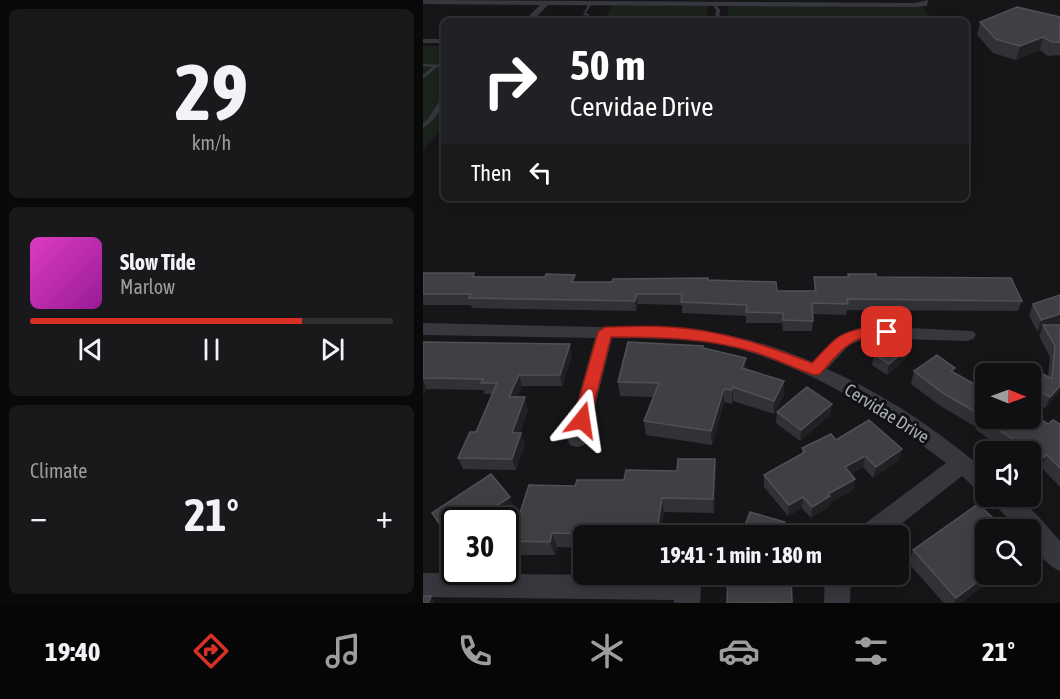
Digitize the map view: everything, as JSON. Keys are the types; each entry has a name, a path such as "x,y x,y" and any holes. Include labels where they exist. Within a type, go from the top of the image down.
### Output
{"street":[{"path":"423,1 713,4 925,2"},
{"path":"531,18 547,2"},
{"path":"423,41 441,41"},
{"name":"Cervidae Drive","path":"423,329 669,332 721,339 759,348 815,370 904,421 975,474"},
{"path":"577,439 605,332"},
{"path":"815,370 843,341 864,332 967,335"},
{"path":"881,525 963,463"},
{"path":"1013,507 1029,522 1060,559"},
{"path":"423,585 688,595"},
{"path":"837,603 838,585"}],"lane":[{"path":"588,15 584,14 590,3"},
{"path":"713,4 719,10 718,18"},
{"path":"423,65 441,66"},
{"path":"423,78 435,66"},
{"path":"423,126 441,104"}],"shaded area":[{"path":"613,5 708,6 706,18 606,18"},
{"path":"728,6 922,6 932,18 727,18"},
{"path":"423,46 441,46 441,129 423,150"}],"building":[{"path":"1017,7 1060,17 1060,42 1052,42 1043,37 1020,46 996,39 980,22"},
{"path":"423,273 474,273 472,277 575,275 572,282 708,278 708,280 776,282 777,291 816,291 814,277 849,277 848,274 876,274 876,277 1011,278 1022,301 847,299 848,304 812,303 813,321 783,320 783,313 746,312 747,305 681,302 682,294 637,294 635,301 469,298 471,294 423,294"},
{"path":"1060,295 1060,314 1041,320 1033,304"},
{"path":"1043,325 1060,325 1060,386 1050,397 1041,392 1041,373 1052,379 1055,346"},
{"path":"894,338 909,347 889,364 874,354"},
{"path":"423,342 570,344 560,375 519,375 509,397 525,397 512,433 521,433 512,459 458,458 470,432 476,432 497,383 481,383 483,379 423,378"},
{"path":"628,342 703,346 703,348 746,358 742,368 784,381 774,401 733,387 732,390 724,389 711,431 644,421 659,383 618,382"},
{"path":"937,355 955,368 951,371 975,384 975,412 943,393 914,371"},
{"path":"807,387 832,404 801,430 777,412"},
{"path":"1041,419 1048,424 1053,420 1060,424 1060,468 1047,455 1041,459 1041,441 1015,441 997,429 1041,429"},
{"path":"869,420 902,449 876,467 865,456 845,467 855,479 828,494 830,496 812,507 803,497 789,505 764,475 805,452 802,448 831,434 836,440"},
{"path":"678,459 715,459 713,499 662,498 658,525 573,525 573,533 552,533 550,542 519,541 519,516 529,485 575,486 577,480 624,480 626,470 677,471"},
{"path":"491,474 510,497 495,507 441,507"},
{"path":"975,506 981,507 994,519 975,519 975,584 956,598 913,550"},
{"path":"441,507 441,526 432,513"},
{"path":"750,512 785,522 784,525 745,525"},
{"path":"728,585 791,585 792,602 727,603"},
{"path":"423,596 431,596 428,603 423,603"}],"route":[{"path":"582,420 605,332 669,332 721,339 759,348 815,370 843,341 864,332 887,332"}]}
